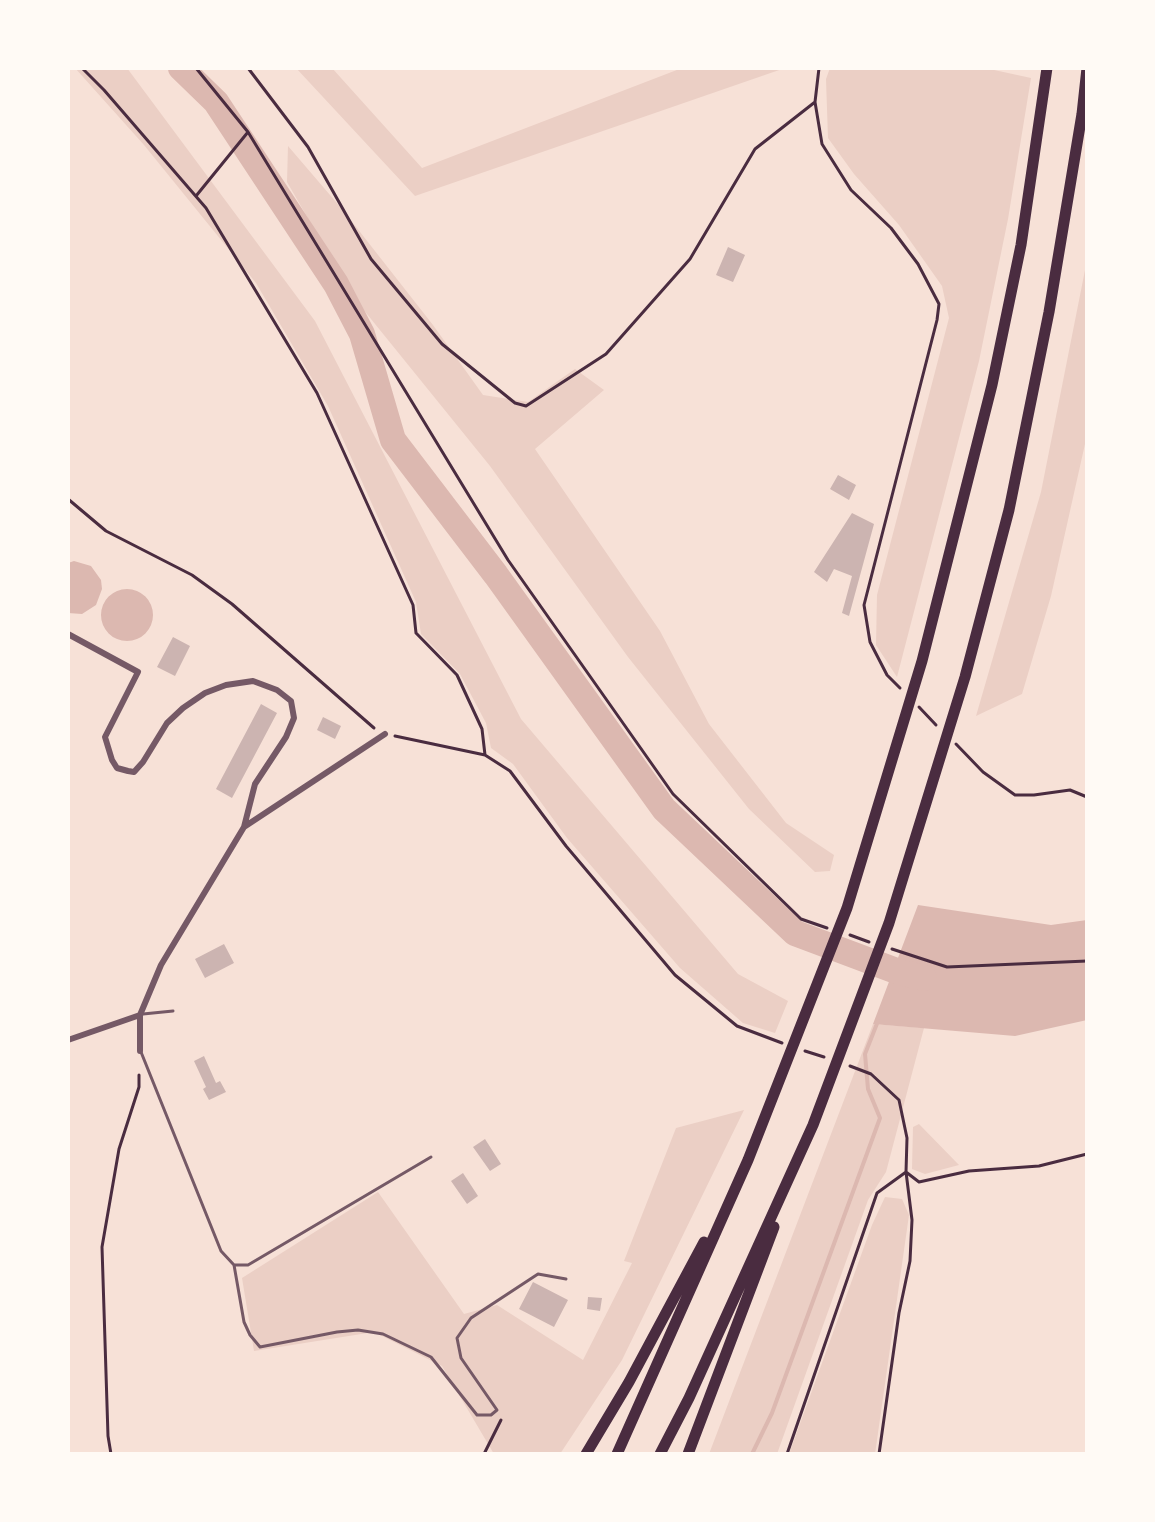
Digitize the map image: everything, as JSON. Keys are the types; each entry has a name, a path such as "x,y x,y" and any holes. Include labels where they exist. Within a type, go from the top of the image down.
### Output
{"highway":[{"path":"617,1454 769,1111 847,908 922,661 992,385 1021,245 1047,68"},
{"path":"688,1454 889,923 965,677 1009,510 1049,312 1087,68"},
{"path":"660,1454 689,1398 813,1125"},
{"path":"586,1454 629,1382 748,1160"}],"street":[{"path":"68,634 138,672 105,737 117,768 134,772 167,723 205,693 226,685 253,681 277,690 291,701 294,718 286,737 255,784 244,827 161,965 140,1015 140,1051"},
{"path":"244,827 385,734"},
{"path":"68,1040 140,1015"}],"lane":[{"path":"140,1015 173,1011"},
{"path":"140,1051 221,1251 234,1265 244,1322 260,1347 337,1332 358,1330 383,1334 431,1357 477,1415 491,1415 497,1410 461,1358 457,1338 471,1318 538,1274 566,1279"},
{"path":"234,1265 248,1265 431,1157"}],"path":[{"path":"82,68 206,208 317,393 413,605 416,633 457,675 482,729 485,755"},
{"path":"196,68 248,132 508,560 673,794 801,919 830,929"},
{"path":"248,68 308,147 371,259 442,344 515,403 526,406 606,354 690,259 755,149 815,102"},
{"path":"819,68 815,102 822,144 851,190 891,228 909,252 932,286 939,304 864,605 870,642 877,659 907,696"},
{"path":"196,196 248,132"},
{"path":"68,499 106,531 192,575 232,604 373,728 385,734 485,755 510,771 566,846 675,975 737,1026 783,1044"},
{"path":"918,706 938,726"},
{"path":"948,736 983,772 1015,795 1070,790 1087,797"},
{"path":"845,934 874,943"},
{"path":"889,948 947,967 1087,961"},
{"path":"798,1049 828,1059"},
{"path":"111,1454 102,1247 119,1149 139,1087 140,1051"},
{"path":"842,1064 871,1074 899,1100 907,1138 906,1172 912,1220 910,1261 899,1313 879,1454"},
{"path":"906,1172 919,1182 969,1171 1039,1166 1087,1154"},
{"path":"787,1454 877,1193 906,1172"},
{"path":"484,1454 502,1417 497,1410"}],"shaded area":[{"path":"75,68 127,68 315,321 521,719 738,974 788,1001 775,1033 743,1023 680,968 567,838 513,764 491,748 486,723 460,674 421,634 416,602 328,406 256,283 144,145"},
{"path":"296,68 332,68 422,168 682,68 785,68 415,196"},
{"path":"830,68 985,68 1031,78 1008,219 979,361 897,677 876,645 877,595 949,318 942,286 899,225 854,174 828,138 826,79"},
{"path":"288,146 433,325 483,395 528,402 575,369 604,390 535,449 660,631 709,724 786,823 834,855 830,871 815,872 749,809 628,657 490,466 354,298 287,182"},
{"path":"1087,260 1087,435 1051,596 1022,694 976,716 1041,492"},
{"path":"74,561 91,566 101,580 102,589 96,605 82,614 68,613 68,563"},
{"path":"127,589 146,596 153,615 146,634 127,641 108,634 101,615 108,596"},
{"path":"918,905 1051,925 1087,920 1087,1020 1015,1036 873,1024"},
{"path":"873,1024 924,1028 886,1172 868,1200 777,1454 709,1454"},
{"path":"744,1110 622,1360 560,1454 494,1454 442,1366 374,1332 254,1351 242,1278 378,1192 464,1314 497,1305 583,1360 632,1263 624,1261 676,1128"},
{"path":"919,1124 959,1165 925,1174 912,1169 913,1127"},
{"path":"885,1197 902,1199 909,1215 875,1454 789,1454 872,1225"}],"building":[{"path":"728,247 745,255 733,282 716,275"},
{"path":"838,475 856,485 849,500 830,489"},
{"path":"852,513 874,524 849,616 842,613 852,576 834,569 827,582 814,572"},
{"path":"173,637 190,646 175,676 157,667"},
{"path":"261,704 277,713 232,798 216,789"},
{"path":"323,717 341,726 335,739 317,730"},
{"path":"224,944 234,963 205,978 195,959"},
{"path":"204,1056 216,1083 220,1081 226,1092 209,1100 194,1061"},
{"path":"485,1139 501,1164 490,1171 473,1147"},
{"path":"463,1173 478,1196 467,1204 451,1181"},
{"path":"533,1282 568,1300 554,1327 519,1309"},
{"path":"588,1297 602,1298 600,1311 587,1309"}],"waterway":[{"path":"181,68 216,102 336,284 362,334 393,440 496,575 664,809 795,933 899,972 924,978"},
{"path":"752,1454 772,1413 880,1118 868,1089 865,1054 878,1021"}]}
